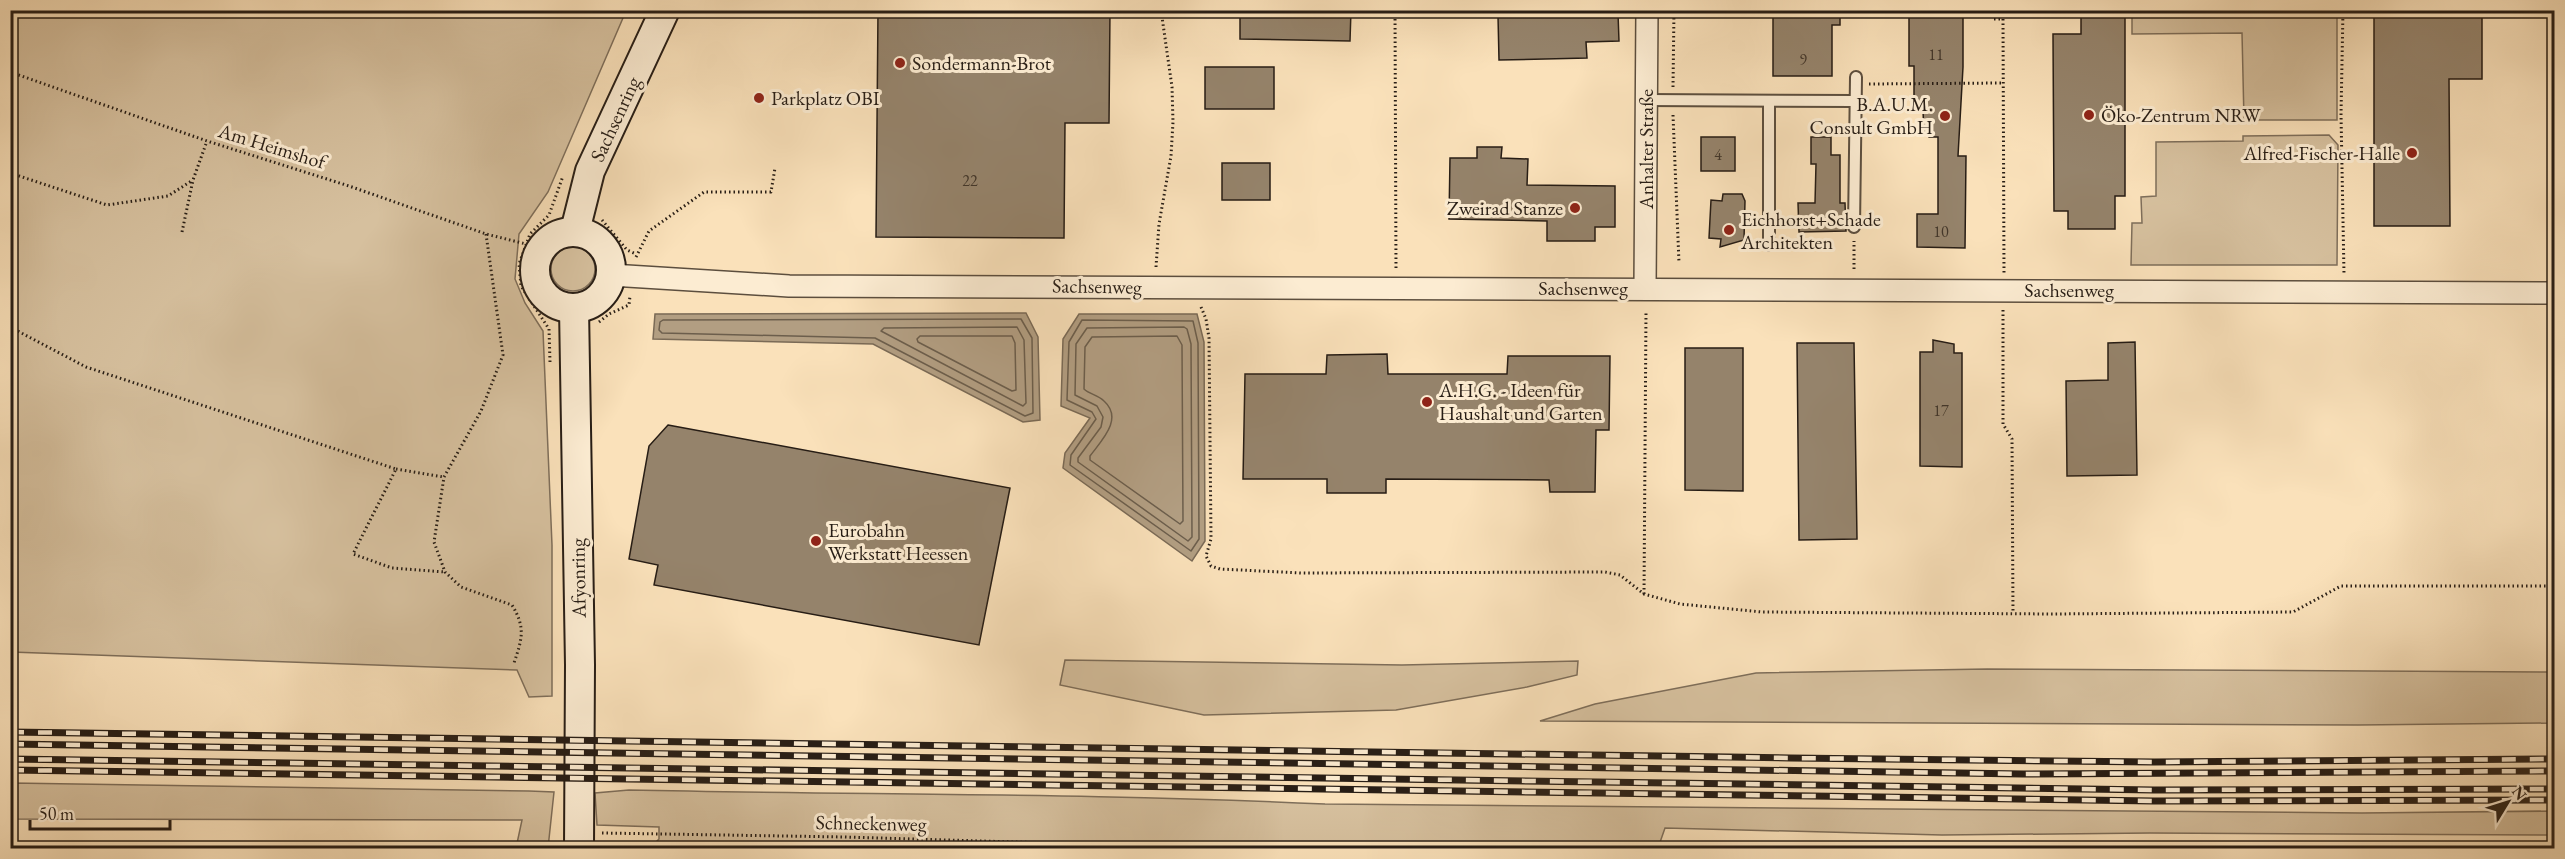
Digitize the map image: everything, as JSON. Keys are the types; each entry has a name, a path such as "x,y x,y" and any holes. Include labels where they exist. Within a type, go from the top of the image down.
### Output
{"street":[{"name":"Sachsenring","path":"575,231 590,171 665,10"},
{"name":"Anhalter Straße","path":"1645,288 1647,10"},
{"path":"575,231 595,238 603,245 611,265 622,277 566,322 554,303 540,288 535,268 537,259 547,241 565,232 575,231"},
{"name":"Sachsenweg","path":"622,277 789,286 2004,289 2554,293"},
{"name":"Afyonring","path":"566,322 580,665 579,841"}],"lane":[{"path":"1854,227 1856,80"},
{"path":"1646,100 1855,101"},
{"path":"1769,102 1769,244"}],"path":[{"path":"1155,287 1159,224 1171,156 1173,122 1172,87 1161,10"},
{"path":"1395,10 1397,287"},
{"path":"1674,10 1674,182 1678,263"},
{"path":"1994,10 1994,19 2002,19 2003,424 2012,439 2013,613"},
{"path":"2343,10 2344,291"},
{"name":"Am Heimshof","path":"10,72 207,141 349,186 486,234 526,244"},
{"path":"1856,80 2002,83"},
{"path":"182,232 193,180 207,141"},
{"path":"636,254 649,231 704,192 771,192 775,168"},
{"path":"10,173 107,205 168,196 193,180"},
{"path":"1854,227 1854,269"},
{"path":"486,234 503,355 481,411 444,477 434,542 445,572 461,587 512,605 520,618 522,636 514,663"},
{"path":"566,322 592,329 609,314 629,304 622,277"},
{"path":"1201,307 1206,319 1209,338 1211,539 1206,556 1211,566 1301,573 1605,572 1620,575 1644,594 1680,604 1762,612 2293,612 2341,586 2554,586"},
{"path":"1644,594 1646,312"},
{"path":"10,327 86,367 396,469 444,477"},
{"path":"396,469 353,554 392,568 445,572"},
{"name":"Schneckenweg","path":"579,841 867,837 1152,846 1246,844 1269,849"}],"shaded area":[{"path":"11,10 626,11 548,192 519,234 515,279 525,303 543,331 552,545 552,696 529,697 517,670 11,652"},
{"path":"2132,11 2337,11 2337,120 2244,120 2242,33 2132,34"},
{"path":"2329,135 2338,145 2337,265 2131,265 2132,223 2142,223 2141,197 2156,196 2156,142 2243,141 2243,136"},
{"path":"573,247 589,253 595,269 589,285 573,291 557,285 551,269 557,253"},
{"path":"1065,660 1402,665 1578,661 1577,675 1527,687 1396,710 1204,715 1060,685"},
{"path":"1987,669 2554,672 2554,723 2358,725 1540,721 1595,704 1756,673"},
{"path":"11,783 554,792 548,848 516,848 522,820 11,819"},
{"path":"629,790 1064,796 1325,804 2362,813 2554,811 2554,835 2150,833 1942,835 1665,828 1658,848 650,848 659,839 659,827 597,825 595,793"}],"water":[{"path":"1026,313 1038,337 1040,420 1023,422 873,344 653,339 655,314"},
{"path":"1079,314 1197,314 1204,342 1205,541 1192,561 1063,468 1065,453 1090,418 1061,406 1063,339"}],"building":[{"path":"878,10 1110,10 1109,123 1065,123 1064,238 876,237"},
{"path":"1240,10 1351,10 1350,41 1240,39"},
{"path":"1773,10 1840,10 1840,25 1832,25 1832,76 1773,76"},
{"path":"1909,10 1963,10 1963,67 1958,156 1966,156 1965,248 1917,247 1917,214 1938,214 1938,137 1929,137 1924,132 1923,111 1914,111 1914,66 1909,66"},
{"name":"Öko-Zentrum NRW","path":"2081,10 2125,10 2125,196 2115,196 2115,229 2068,229 2068,211 2054,211 2053,34 2081,34"},
{"name":"Alfred-Fischer-Halle","path":"2374,10 2482,10 2482,79 2449,79 2450,226 2374,226"},
{"path":"1618,13 1619,41 1586,42 1587,58 1499,60 1498,16"},
{"path":"1205,67 1274,67 1274,109 1205,109"},
{"path":"1701,137 1735,137 1735,171 1701,171"},
{"path":"1811,137 1831,137 1831,155 1840,155 1840,203 1845,203 1846,231 1799,232 1798,203 1815,203 1816,164 1811,164"},
{"path":"1477,147 1502,147 1501,158 1528,159 1527,185 1615,186 1615,227 1595,227 1595,241 1547,241 1547,221 1449,219 1450,158 1477,158"},
{"path":"1222,163 1270,163 1270,200 1222,200"},
{"path":"1723,194 1742,194 1745,201 1744,240 1720,247 1721,239 1709,238 1711,200 1722,201"},
{"path":"1933,340 1954,344 1954,353 1962,353 1962,467 1920,466 1920,352 1933,352"},
{"path":"2135,342 2137,475 2067,476 2066,381 2108,380 2108,343"},
{"path":"1797,343 1854,343 1857,539 1799,540"},
{"path":"1685,348 1743,348 1743,491 1685,490"},
{"name":"A.H.G. - Ideen für Haushalt und Garten","path":"1387,354 1388,374 1507,374 1508,356 1610,356 1609,430 1596,430 1595,492 1550,492 1549,480 1386,479 1386,493 1327,493 1327,479 1243,479 1245,374 1326,374 1327,355"},
{"name":"Eurobahn Werkstatt Heessen","path":"668,425 1010,488 979,645 654,585 658,565 629,559 649,446"}],"railway":[{"path":"10,732 2154,762 2554,759"},
{"path":"10,744 2023,774 2554,771"},
{"path":"10,759 2154,790 2554,789"},
{"path":"10,770 2154,801 2554,800"}],"place":[{"name":"Sondermann-Brot","path":"900,63"},
{"name":"Parkplatz OBI","path":"759,98"},
{"name":"Öko-Zentrum NRW","path":"2089,115"},
{"name":"B.A.U.M. Consult GmbH","path":"1945,116"},
{"name":"Alfred-Fischer-Halle","path":"2412,153"},
{"name":"Zweirad Stanze","path":"1575,208"},
{"name":"Eichhorst+Schade Architekten","path":"1729,230"},
{"name":"A.H.G. - Ideen für Haushalt und Garten","path":"1427,402"},
{"name":"Eurobahn Werkstatt Heessen","path":"816,541"}]}
